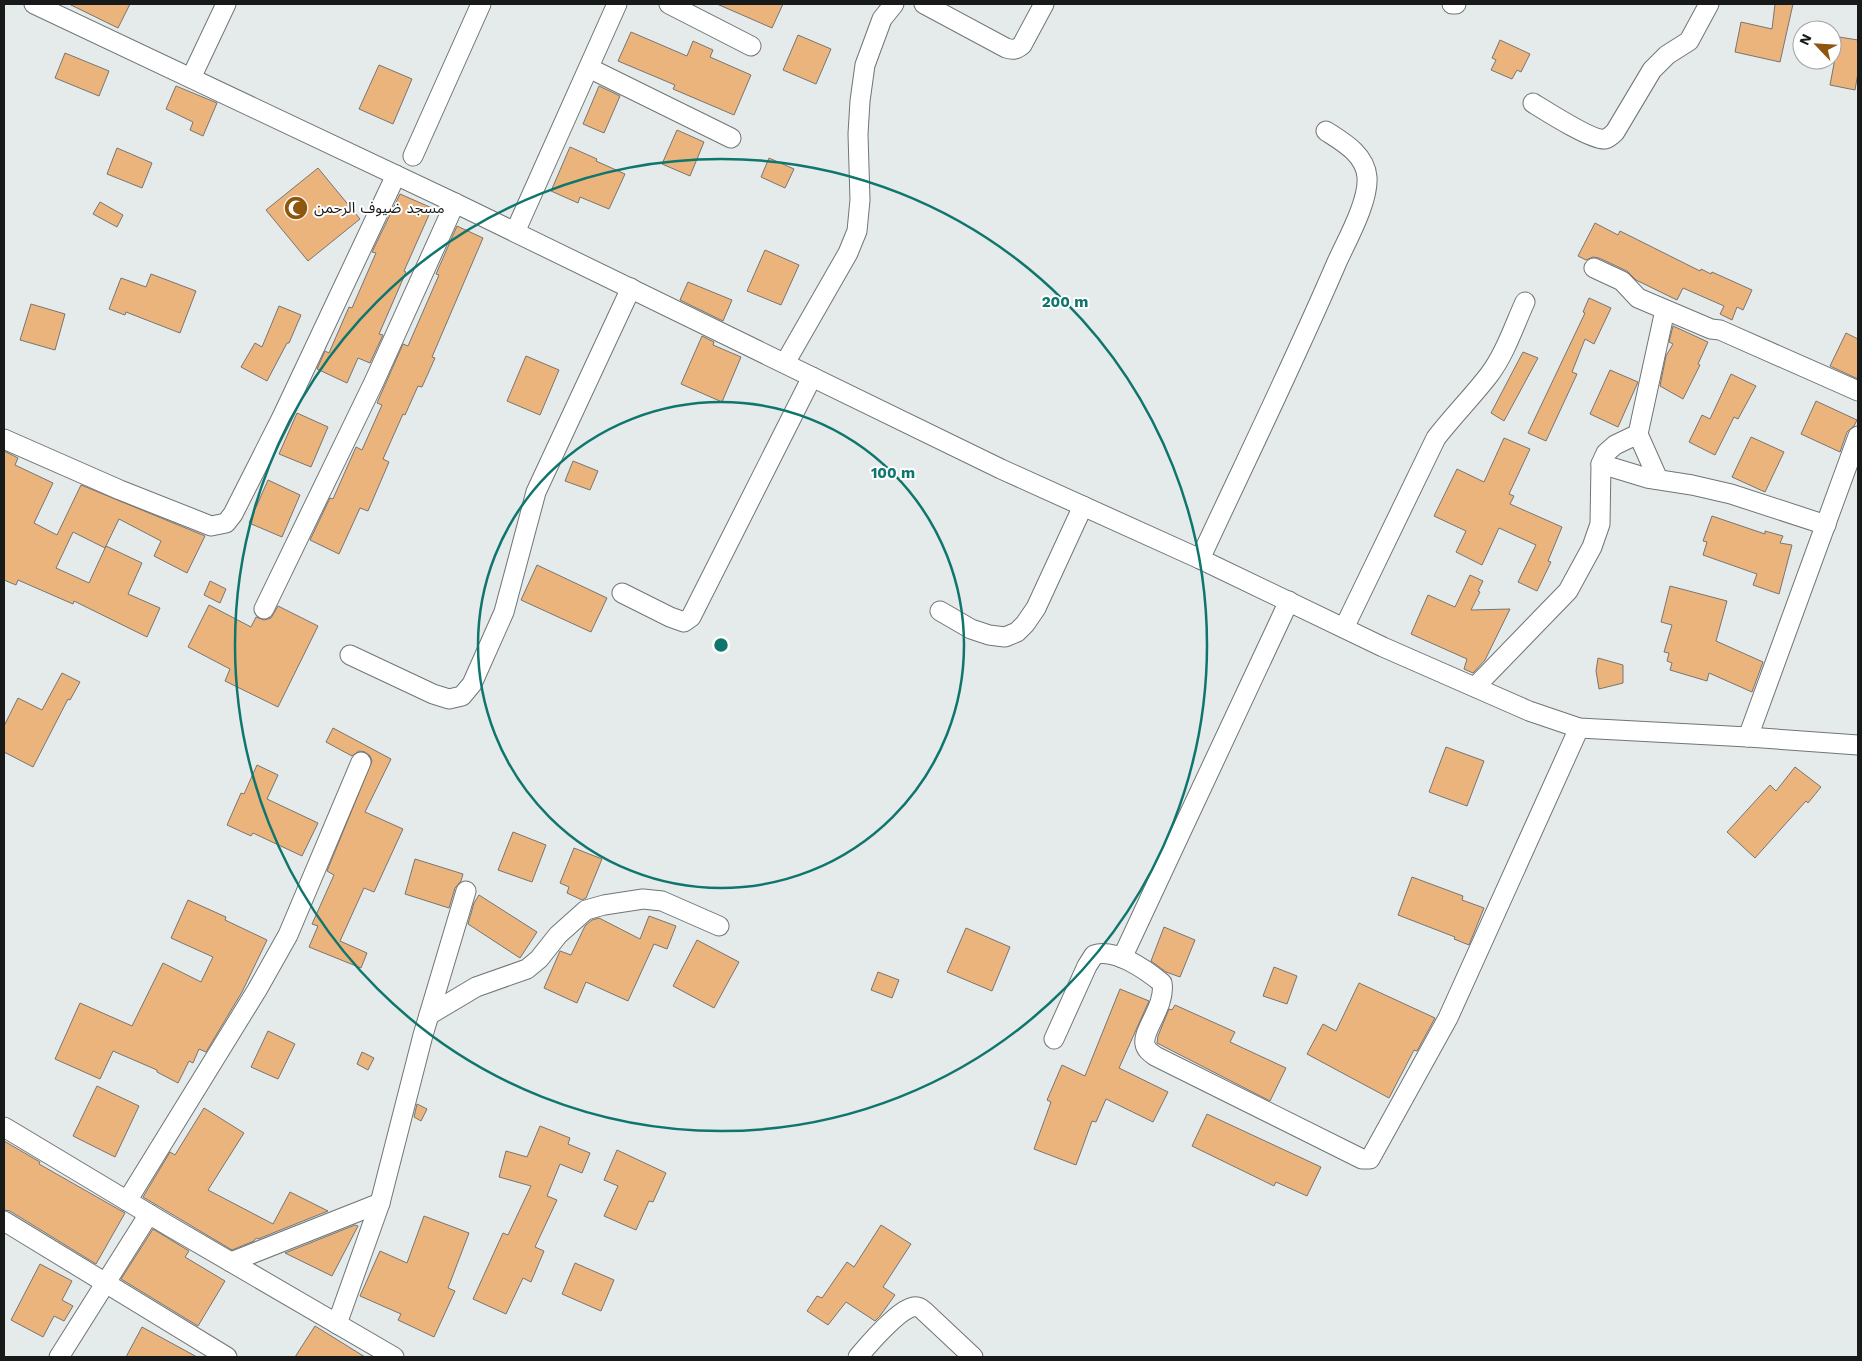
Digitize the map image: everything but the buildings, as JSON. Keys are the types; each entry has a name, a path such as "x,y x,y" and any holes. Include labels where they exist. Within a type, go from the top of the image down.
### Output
{"street":[{"path":"34,4 455,203 1001,469 1200,559 1344,628 1529,711 1579,728 1858,745"},
{"path":"191,78 226,4"},
{"path":"413,156 481,4"},
{"path":"515,232 617,4"},
{"path":"669,4 751,46"},
{"path":"785,363 848,253 857,231 860,200 858,134 865,65 882,19 894,4"},
{"path":"924,4 1013,50 1018,49 1022,45 1044,4"},
{"path":"1533,103 1586,133 1600,139 1607,139 1615,132 1652,70 1667,55 1689,41 1709,4"},
{"path":"589,68 731,138"},
{"path":"1200,559 1326,288 1366,197 1367,176 1363,163 1351,146 1326,130"},
{"path":"4,438 120,490 211,526 226,523 233,514 282,418 396,175"},
{"path":"264,608 374,382 455,203"},
{"path":"1594,268 1622,281 1638,298 1711,329 1720,330 1858,392"},
{"path":"350,654 434,694 449,699 462,696 472,684 504,612 536,492 631,288"},
{"path":"1344,628 1436,438 1455,413 1489,375 1498,361 1525,302"},
{"path":"1658,479 1638,434 1665,310"},
{"path":"622,593 670,617 684,622 691,618 812,377"},
{"path":"1475,687 1568,591 1592,547 1600,524 1601,464 1606,453 1615,445 1638,434"},
{"path":"1748,737 1858,436"},
{"path":"1601,464 1648,478 1730,494 1826,525"},
{"path":"940,611 971,629 989,636 1005,636 1017,632 1036,608 1083,506"},
{"path":"1122,958 1288,601"},
{"path":"1054,1039 1087,966 1094,956 1109,954 1122,958 1162,983 1164,990 1145,1038 1145,1045 1148,1051 1362,1160 1370,1159 1448,1018 1579,728"},
{"path":"127,1201 257,990 288,935 361,762"},
{"path":"337,1324 380,1203 430,1015 466,891"},
{"path":"430,1015 476,986 527,969 540,959 558,935 586,910 643,899 662,901 719,926"},
{"path":"4,1127 394,1357"},
{"path":"231,1262 380,1203"},
{"path":"59,1357 149,1214"},
{"path":"4,1222 227,1357"},
{"path":"858,1357 874,1337 907,1310 914,1307 924,1310 973,1357"}],"place":[{"name":"مسجد ضيوف الرحمن","path":"296,208"}]}
